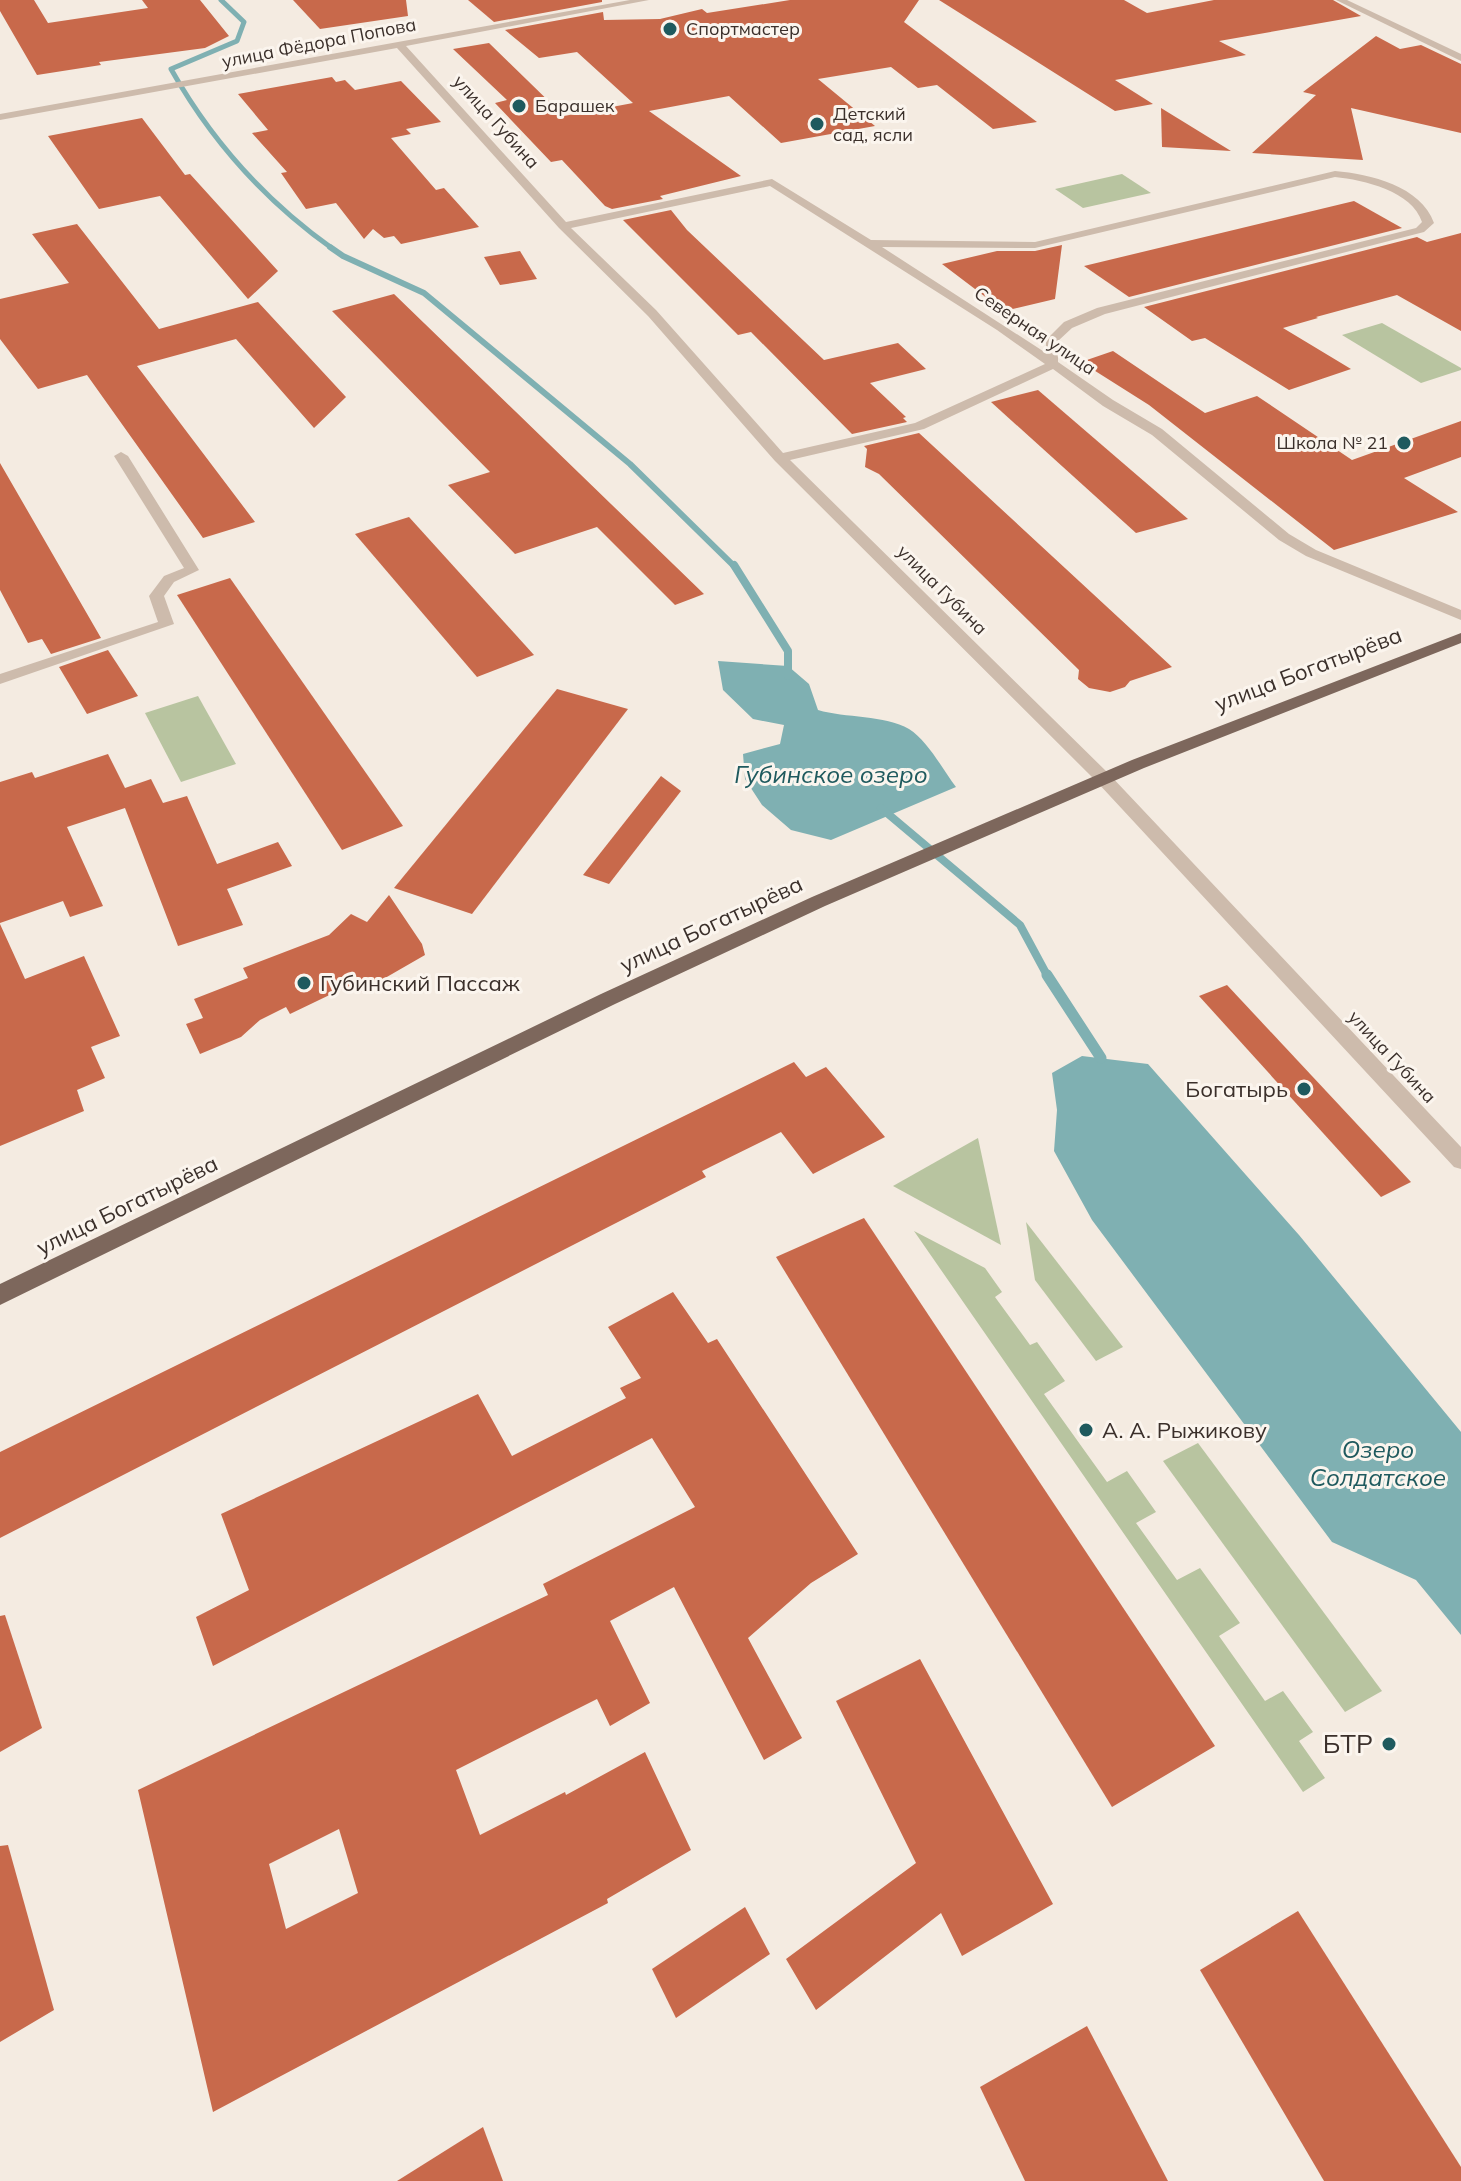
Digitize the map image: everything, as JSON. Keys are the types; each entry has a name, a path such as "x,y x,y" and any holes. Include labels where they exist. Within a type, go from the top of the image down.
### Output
{"main road":[{"name":"улица Богатырёва","path":"0,1295 608,999 849,889 1103,778 1461,638"}],"street":[{"name":"улица Фёдора Попова","path":"0,117 645,0"},
{"path":"1340,0 1461,58"},
{"name":"улица Губина","path":"399,44 563,226 652,313 780,458 1103,778 1461,1161"},
{"path":"780,458 919,426 1052,365 1052,340 1068,325 1101,311 1420,230 1428,223 1428,214 1421,206 1377,182 1335,174 1035,245 867,243"},
{"name":"Северная улица","path":"563,226 772,182 1001,327 1052,365 1157,432 1284,537 1311,553 1461,615"},
{"path":"0,679 166,624 156,596 169,579 192,570 121,456"}],"green space":[{"path":"1122,174 1151,193 1083,208 1055,189"},
{"path":"1382,323 1461,370 1421,383 1342,335"},
{"path":"198,696 236,764 181,782 145,713"},
{"path":"978,1138 1001,1245 893,1186"},
{"path":"1026,1222 1123,1347 1096,1361 1035,1280"},
{"path":"914,1231 985,1268 1002,1292 995,1297 1030,1345 1037,1342 1065,1381 1044,1394 1107,1482 1127,1471 1156,1512 1136,1523 1177,1580 1200,1568 1240,1623 1219,1636 1265,1701 1283,1691 1313,1732 1299,1741 1325,1778 1303,1792"},
{"path":"1198,1443 1382,1691 1345,1712 1163,1461"}],"water":[{"name":"Губинское озеро","path":"718,661 788,666 809,684 818,710 888,721 909,729 929,748 956,787 831,840 791,830 762,805 745,779 743,754 780,744 784,725 753,719 723,690"},
{"name":"Озеро Солдатское","path":"1082,1056 1148,1064 1299,1235 1461,1432 1461,1635 1416,1580 1332,1542 1092,1220 1054,1151 1057,1110 1052,1073"}],"building":[{"path":"0,0 34,0 48,23 148,8 142,0 200,0 229,36 205,48 99,62 101,65 37,75 0,11"},
{"path":"293,0 406,0 408,16 320,29"},
{"path":"468,0 602,0 602,2 494,22"},
{"path":"790,0 919,0 904,22 1037,122 993,129 937,85 918,88 891,67 818,79 875,126 781,143 729,96 649,111 741,176 660,196 663,199 612,209 605,206 562,160 551,162 495,103 507,100 453,49 489,43 564,116 633,103 577,52 539,58 505,30 603,12 604,20 660,19 702,9 707,13"},
{"path":"939,0 1124,0 1147,13 1214,0 1333,0 1361,16 1219,41 1246,55 1115,80 1153,104 1115,111"},
{"path":"1376,36 1400,49 1421,45 1461,64 1461,133 1351,108 1363,160 1252,153 1316,95 1303,92"},
{"path":"332,77 336,82 345,80 355,90 401,81 441,122 406,129 411,134 391,138 436,190 444,188 479,227 401,244 394,236 384,238 373,229 364,239 336,203 306,209 281,173 287,172 252,133 268,130 238,94"},
{"path":"1161,108 1231,151 1162,147"},
{"path":"142,118 185,175 190,174 278,271 248,299 160,196 99,209 48,136"},
{"path":"1354,201 1402,228 1129,297 1084,266"},
{"path":"671,210 687,230 824,360 898,343 926,369 870,383 906,417 903,418 907,422 852,434 751,332 738,335 623,220"},
{"path":"77,224 159,329 258,302 346,397 314,428 236,339 137,366 255,522 203,538 87,375 38,389 0,339 0,299 69,283 32,234"},
{"path":"1461,233 1461,331 1397,295 1283,328 1351,369 1289,390 1205,338 1192,341 1144,307 1417,237 1427,242"},
{"path":"1062,245 1055,299 1004,311 942,264 997,251 1035,251"},
{"path":"520,251 537,279 500,285 484,257"},
{"path":"394,294 704,594 675,605 597,527 515,554 448,485 490,472 332,311"},
{"path":"1113,351 1205,413 1257,396 1352,460 1461,421 1461,457 1404,478 1458,512 1334,550 1149,405 1081,362"},
{"path":"1038,390 1188,519 1136,533 991,402"},
{"path":"919,433 1172,667 1130,681 1125,687 1110,692 1089,688 1078,679 1079,670 879,474 865,467 867,449 864,446"},
{"path":"0,463 101,638 51,654 42,639 28,643 0,590"},
{"path":"409,517 534,655 477,677 355,534"},
{"path":"230,578 403,826 342,850 177,595"},
{"path":"108,650 138,696 87,714 59,667"},
{"path":"557,689 628,709 472,914 394,888"},
{"path":"108,754 125,788 151,779 163,803 187,796 217,864 278,842 292,866 227,889 243,925 178,946 125,808 67,827 103,906 70,917 63,901 0,923 0,782 32,772 35,778"},
{"path":"661,776 681,791 609,884 583,875"},
{"name":"Губинский Пассаж","path":"389,895 422,944 425,955 359,993 342,989 290,1014 286,1007 260,1020 241,1037 200,1054 186,1024 203,1018 194,999 248,978 243,968 329,935 351,914 367,922"},
{"path":"0,924 25,979 84,956 120,1036 91,1047 105,1078 77,1090 84,1111 0,1146"},
{"name":"Богатырь","path":"1227,985 1411,1182 1381,1197 1199,996"},
{"path":"794,1062 806,1077 826,1067 885,1137 813,1174 781,1132 702,1171 706,1177 0,1538 0,1452"},
{"path":"864,1218 1215,1746 1112,1807 776,1257"},
{"path":"673,1292 708,1343 717,1339 858,1554 811,1583 748,1638 802,1738 764,1760 674,1587 610,1621 650,1703 610,1726 597,1699 456,1770 480,1835 565,1792 566,1795 645,1752 691,1850 607,1899 608,1903 213,2112 138,1790 548,1595 543,1584 695,1507 652,1438 213,1666 196,1617 249,1590 221,1514 478,1394 512,1456 626,1398 620,1388 641,1378 608,1327","holes":["339,1829 358,1893 286,1929 269,1864"]},
{"path":"5,1615 42,1728 0,1752 0,1616"},
{"path":"920,1659 1053,1904 962,1956 941,1913 816,2010 786,1959 916,1863 836,1701"},
{"path":"8,1845 54,2010 0,2042 0,1846"},
{"path":"745,1907 770,1954 676,2018 652,1969"},
{"path":"1298,1911 1461,2167 1461,2181 1324,2181 1200,1970"},
{"path":"1087,2026 1168,2181 1025,2181 980,2087"},
{"path":"483,2127 503,2181 397,2181"}],"waterway":[{"path":"221,0 244,22 237,41 171,69 204,121 242,168 284,210 333,249"},
{"path":"330,247 424,293 630,464 735,567"},
{"path":"734,565 788,651 788,676"},
{"path":"881,808 1020,925 1048,977"},
{"path":"1047,975 1101,1058"}],"place":[{"name":"Спортмастер","path":"670,29"},
{"name":"Барашек","path":"519,106"},
{"name":"Детский сад, ясли","path":"817,124"},
{"name":"Школа № 21","path":"1404,443"},
{"name":"Губинский Пассаж","path":"304,983"},
{"name":"Богатырь","path":"1304,1089"},
{"name":"А. А. Рыжикову","path":"1086,1430"},
{"name":"БТР","path":"1389,1744"}]}
